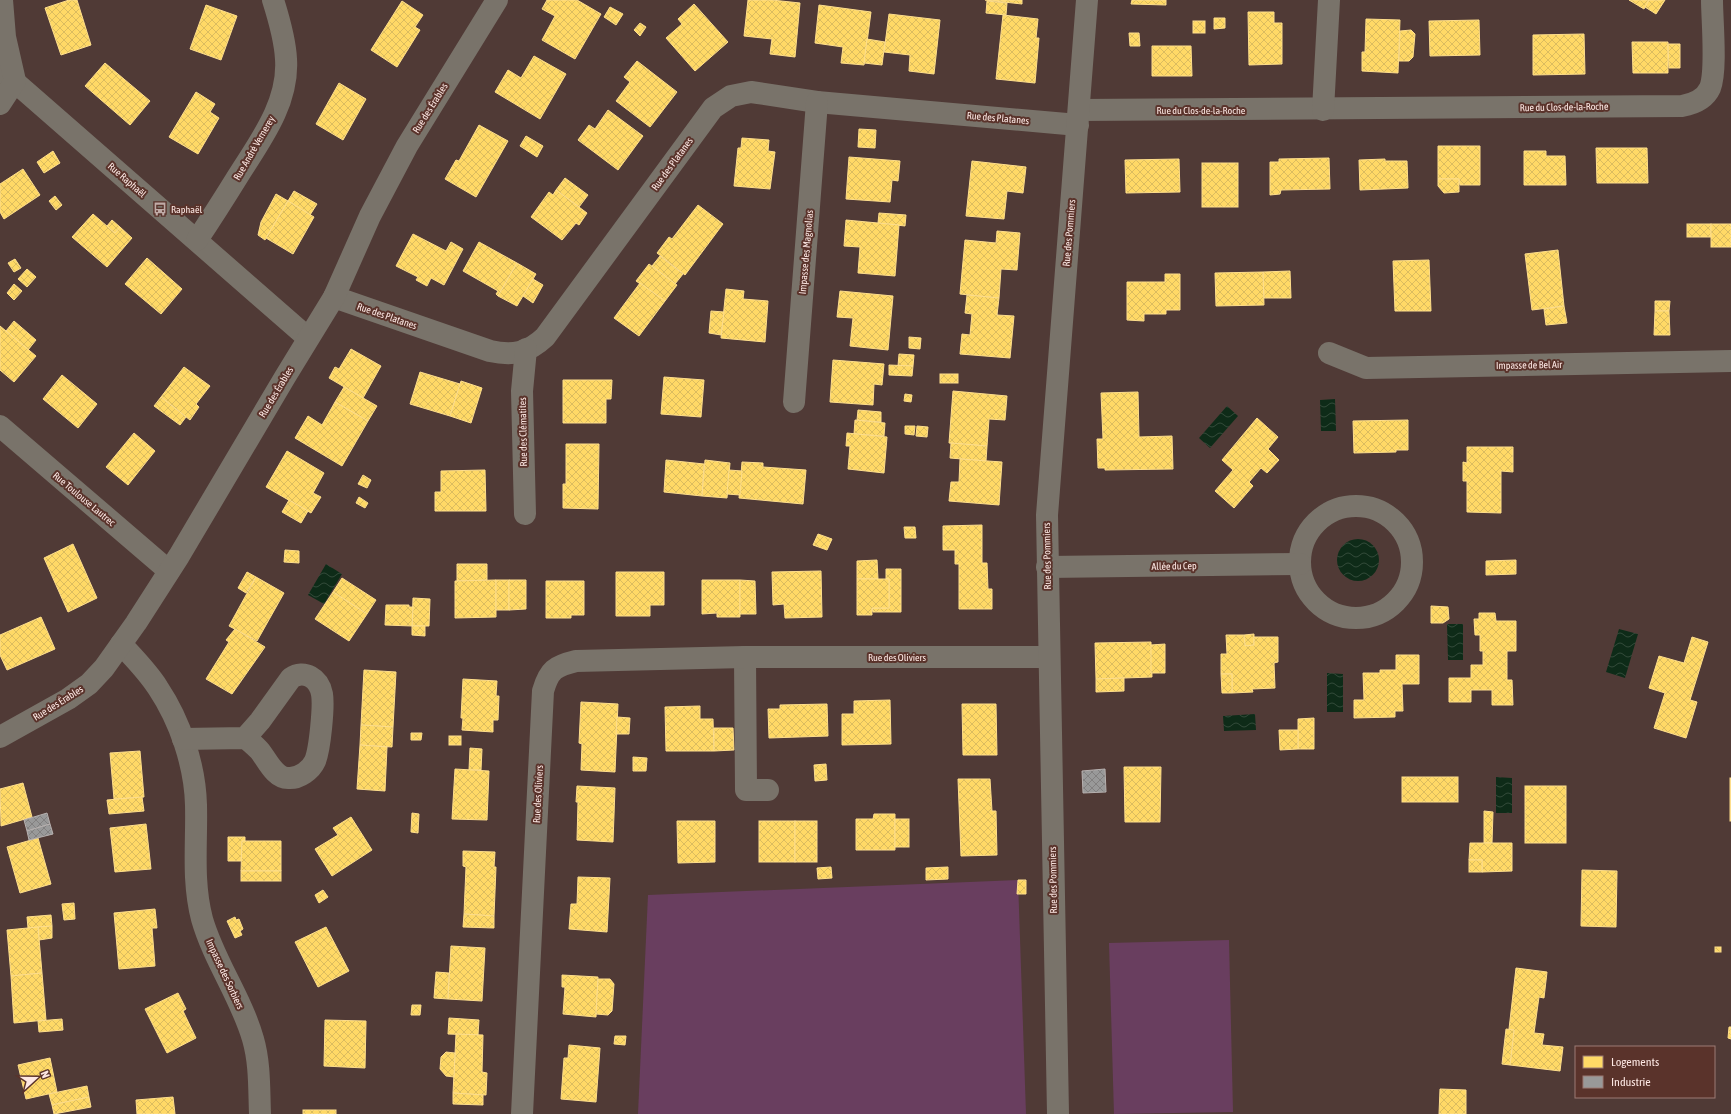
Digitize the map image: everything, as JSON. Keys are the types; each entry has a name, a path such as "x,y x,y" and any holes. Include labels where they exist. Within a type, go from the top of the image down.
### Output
{"street":[{"path":"0,104 8,75 2,0"},
{"name":"Rue André Vernerey","path":"197,240 260,142 272,121 280,99 285,81 286,60 284,42 273,0"},
{"name":"Rue des Érables","path":"0,737 68,699 89,684 104,668 121,644 169,571 308,338 334,298 370,216 407,146 497,0"},
{"name":"Rue des Pommiers","path":"1058,1114 1046,515 1087,0"},
{"path":"1323,110 1329,0"},
{"name":"Rue du Clos-de-la-Roche","path":"1078,118 1323,110 1682,106 1693,104 1703,97 1709,88 1713,76 1712,0"},
{"name":"Rue Raphaël","path":"8,75 308,338"},
{"name":"Rue des Platanes","path":"334,298 490,351 514,354 535,346 545,337 713,108 731,96 752,92 817,102 1078,118"},
{"name":"Impasse des Magnolias","path":"794,402 817,102"},
{"name":"Rue des Clématites","path":"525,514 522,391 526,349"},
{"name":"Impasse de Bel Air","path":"1329,353 1366,368 1731,361"},
{"name":"Rue Toulouse Lautrec","path":"0,426 169,571"},
{"path":"1358,506 1373,508 1387,515 1398,525 1406,537 1412,552 1412,567 1408,582 1401,595 1390,606 1377,614 1362,617 1347,617 1332,612 1319,604 1309,592 1303,579 1300,564 1302,548 1307,534 1316,522 1329,513 1342,507 1358,506"},
{"name":"Allée du Cep","path":"1047,567 1300,564"},
{"name":"Impasse des Sorbiers","path":"121,644 148,673 173,713 189,761 194,784 196,805 196,870 202,918 209,942 234,992 253,1039 258,1064 260,1114"},
{"path":"745,657 746,790 768,790"},
{"name":"Rue des Oliviers","path":"522,1114 543,691 546,680 551,671 562,664 576,661 745,657 1049,657"},
{"path":"182,739 245,738 260,750 280,776 289,778 300,775 307,771 315,761 318,746 323,702 322,692 318,684 312,677 305,674 297,674 291,678 260,721 245,738"}],"shaded area":[{"path":"1018,880 1026,1114 638,1114 648,895"},
{"path":"1229,940 1233,1112 1114,1114 1109,943"}],"water":[{"path":"1335,399 1336,431 1321,431 1320,400"},
{"path":"1227,406 1238,416 1210,448 1199,438"},
{"path":"1354,539 1362,539 1373,545 1379,556 1379,564 1373,575 1362,581 1354,581 1343,575 1337,564 1337,556 1343,545"},
{"path":"326,564 342,574 324,604 308,595"},
{"path":"1447,624 1463,624 1463,660 1448,660"},
{"path":"1619,629 1638,634 1625,678 1606,672"},
{"path":"1327,673 1343,674 1343,712 1327,712"},
{"path":"1255,714 1256,730 1224,731 1223,716"},
{"path":"1496,777 1512,778 1512,813 1496,813"}],"building: Logements":[{"path":"69,0 77,0 91,45 61,55 45,8"},
{"path":"547,0 577,0 601,14 575,59 542,40 555,16 542,9"},
{"path":"748,0 772,0 800,3 795,57 770,54 772,39 744,36"},
{"path":"985,0 1022,0 1022,4"},
{"path":"1132,0 1166,0 1166,5 1131,4"},
{"path":"1629,0 1649,0 1644,9"},
{"path":"1649,0 1665,0 1656,14 1645,7"},
{"path":"402,1 423,15 415,27 420,30 397,67 371,50"},
{"path":"987,1 1007,3 1006,15 986,13"},
{"path":"694,4 728,42 695,71 666,38 682,24 678,19"},
{"path":"206,5 237,16 221,60 190,49"},
{"path":"819,5 871,12 864,65 841,63 843,47 815,43"},
{"path":"610,7 623,14 616,25 604,17"},
{"path":"1248,12 1274,12 1274,23 1282,23 1282,64 1249,65"},
{"path":"889,14 940,20 934,74 909,71 910,55 884,52"},
{"path":"1003,15 1038,19 1036,38 1039,38 1035,83 996,79"},
{"path":"1214,18 1225,18 1225,28 1214,29"},
{"path":"1366,19 1400,20 1398,73 1362,71 1362,52 1365,52"},
{"path":"1479,20 1480,55 1430,56 1429,21"},
{"path":"1193,21 1205,21 1205,33 1193,33"},
{"path":"640,23 646,27 640,36 634,30"},
{"path":"1411,30 1415,34 1413,57 1409,61 1399,61 1400,31"},
{"path":"1129,33 1139,33 1140,46 1130,46"},
{"path":"1584,34 1585,74 1533,75 1533,35"},
{"path":"867,39 885,42 882,65 864,63"},
{"path":"1632,42 1668,42 1668,73 1633,73"},
{"path":"1668,44 1680,44 1680,68 1669,68"},
{"path":"1152,46 1191,46 1192,76 1152,76"},
{"path":"534,56 566,74 540,119 495,92 508,70 521,78"},
{"path":"637,61 677,92 650,127 616,101 630,82 624,77"},
{"path":"105,63 150,101 130,125 85,86"},
{"path":"339,83 366,99 343,140 316,124"},
{"path":"196,92 215,104 210,112 219,118 198,154 169,137"},
{"path":"608,110 643,136 618,170 578,140 589,125 595,129"},
{"path":"479,125 508,141 476,197 445,179 456,160 459,161"},
{"path":"859,129 876,130 875,148 858,147"},
{"path":"526,136 543,146 537,157 520,146"},
{"path":"742,138 769,140 768,151 775,152 770,189 734,186 738,148 741,148"},
{"path":"1438,146 1480,146 1480,185 1460,185 1459,179 1438,179"},
{"path":"1596,148 1647,148 1648,183 1597,183"},
{"path":"53,151 60,163 44,173 37,162"},
{"path":"1524,151 1546,151 1546,156 1565,156 1566,185 1524,185"},
{"path":"849,157 900,161 898,181 892,180 890,202 846,199"},
{"path":"1329,158 1330,189 1281,190 1280,194 1270,195 1270,162 1279,162 1279,159"},
{"path":"1179,159 1180,192 1126,193 1125,160"},
{"path":"1385,159 1385,161 1407,161 1408,188 1360,190 1359,160"},
{"path":"972,161 1026,167 1023,193 1007,191 1004,219 966,216"},
{"path":"1202,163 1238,163 1238,207 1202,207"},
{"path":"23,169 40,195 4,219 0,212 0,184"},
{"path":"565,178 588,195 579,207 556,190"},
{"path":"1438,179 1459,179 1459,192 1444,193 1438,186"},
{"path":"556,190 587,213 579,225 576,223 562,240 531,217 549,192 553,195"},
{"path":"294,191 317,204 310,215 288,201"},
{"path":"276,194 288,201 265,240 258,235 261,222"},
{"path":"55,196 62,205 56,210 49,201"},
{"path":"288,201 314,217 293,254 266,238"},
{"path":"698,205 723,224 685,275 657,253 669,237 672,239"},
{"path":"879,213 906,215 905,226 878,223"},
{"path":"93,214 115,233 120,227 132,238 107,267 72,237"},
{"path":"112,220 120,227 115,233 107,226"},
{"path":"846,220 899,225 895,276 858,273 860,247 844,246"},
{"path":"1687,224 1711,224 1711,237 1687,237"},
{"path":"1711,224 1731,224 1731,247 1711,247"},
{"path":"997,231 1020,233 1017,270 1001,269 999,298 960,294 965,240 996,243"},
{"path":"413,234 446,251 451,242 463,249 444,285 431,278 427,286 416,280 418,277 396,266"},
{"path":"479,242 517,263 498,296 496,294 498,291 463,271"},
{"path":"1558,250 1564,306 1532,310 1525,254"},
{"path":"660,256 683,274 675,284 652,266"},
{"path":"147,258 182,289 161,314 125,284"},
{"path":"15,259 21,268 14,272 8,263"},
{"path":"1429,260 1431,311 1395,311 1393,261"},
{"path":"517,263 536,274 517,306 498,296"},
{"path":"649,264 677,285 665,301 636,281"},
{"path":"27,269 36,277 27,287 18,279"},
{"path":"1290,271 1291,298 1264,298 1263,272"},
{"path":"1263,272 1264,305 1216,306 1215,273"},
{"path":"1165,274 1180,274 1180,310 1166,310 1166,314 1144,314 1144,321 1127,320 1127,282 1165,282"},
{"path":"533,279 543,285 533,303 523,296"},
{"path":"640,283 665,301 639,336 614,318"},
{"path":"14,284 22,291 14,300 7,293"},
{"path":"726,289 744,291 743,299 768,301 765,342 721,338"},
{"path":"840,291 893,296 888,350 850,346 853,318 837,317"},
{"path":"967,295 999,298 997,315 1014,316 1010,358 960,354 962,334 970,335 972,314 965,313"},
{"path":"1655,301 1670,301 1669,311 1655,311"},
{"path":"1564,306 1567,323 1546,325 1544,309"},
{"path":"711,311 724,312 721,335 709,333"},
{"path":"1655,311 1669,311 1670,335 1654,335"},
{"path":"14,321 36,340 28,350 6,331"},
{"path":"0,326 36,356 14,382 0,370"},
{"path":"909,337 921,338 920,349 909,348"},
{"path":"351,349 381,366 363,398 329,378 335,367 339,369"},
{"path":"899,354 914,355 913,366 898,366"},
{"path":"833,360 884,364 882,385 874,384 873,405 830,402"},
{"path":"889,365 913,366 912,376 889,375"},
{"path":"184,367 210,386 196,404 199,407 190,420 161,397"},
{"path":"420,372 460,384 450,416 410,404"},
{"path":"940,374 958,374 958,383 940,383"},
{"path":"62,375 97,404 78,428 43,399"},
{"path":"664,377 704,380 701,417 661,414"},
{"path":"563,380 612,380 611,399 606,399 606,423 563,423"},
{"path":"461,381 482,388 471,423 450,416"},
{"path":"344,387 377,406 368,421 335,402"},
{"path":"953,391 1007,396 1005,420 989,419 987,446 949,443"},
{"path":"1138,392 1139,437 1172,436 1173,469 1105,470 1105,468 1098,468 1097,439 1103,439 1101,393"},
{"path":"905,394 912,395 911,402 904,401"},
{"path":"161,397 186,417 180,425 154,406"},
{"path":"335,402 368,421 342,466 295,438 308,416 322,425"},
{"path":"858,410 881,412 881,422 857,420"},
{"path":"1257,418 1278,437 1268,449 1279,460 1267,473 1261,468 1249,482 1253,486 1234,508 1215,491 1233,470 1222,460"},
{"path":"855,420 885,423 884,436 854,434"},
{"path":"1408,420 1408,450 1396,450 1396,452 1354,453 1353,421"},
{"path":"905,426 915,426 914,435 905,434"},
{"path":"917,426 928,427 927,437 916,436"},
{"path":"134,433 155,451 128,485 106,467"},
{"path":"847,433 887,437 884,473 848,469 850,446 846,446"},
{"path":"951,443 987,446 986,461 950,458"},
{"path":"566,444 599,444 598,509 563,508 563,484 566,484"},
{"path":"1467,447 1513,447 1513,472 1501,471 1501,513 1467,512 1467,481 1463,481 1463,462 1467,463"},
{"path":"287,451 324,473 313,493 321,497 311,513 266,487"},
{"path":"960,459 1002,462 999,505 949,501 951,482 959,482"},
{"path":"666,460 704,464 702,496 664,492"},
{"path":"705,460 730,463 727,498 702,496"},
{"path":"742,462 763,463 763,467 806,470 803,504 739,498"},
{"path":"485,470 486,511 435,511 435,492 441,492 441,471"},
{"path":"729,470 742,471 740,495 727,494"},
{"path":"363,475 371,480 367,488 358,484"},
{"path":"359,497 368,503 365,508 356,503"},
{"path":"289,500 308,511 301,523 282,512"},
{"path":"982,525 982,563 987,563 988,589 992,589 992,609 959,609 959,564 955,564 955,550 943,550 943,526"},
{"path":"904,527 915,527 916,538 905,538"},
{"path":"818,534 832,539 827,550 813,545"},
{"path":"73,544 97,598 68,612 44,558"},
{"path":"285,550 299,551 299,563 284,562"},
{"path":"877,560 878,579 857,579 857,561"},
{"path":"1516,560 1516,574 1486,575 1486,561"},
{"path":"457,564 487,564 487,580 457,581"},
{"path":"886,569 901,569 901,612 873,612 872,608 889,608 889,579 886,579"},
{"path":"821,571 822,617 785,618 784,604 773,605 772,572"},
{"path":"247,572 256,577 246,593 238,588"},
{"path":"616,572 664,572 664,605 650,605 650,616 616,616"},
{"path":"256,577 284,593 257,641 229,626"},
{"path":"342,578 376,600 367,614 333,592"},
{"path":"857,579 889,579 889,608 872,608 872,615 857,615"},
{"path":"496,580 496,617 455,618 455,581"},
{"path":"496,580 509,580 509,610 496,610"},
{"path":"509,580 526,580 526,609 509,610"},
{"path":"702,580 740,580 740,617 717,617 717,613 702,614"},
{"path":"740,580 755,581 756,614 740,614"},
{"path":"546,581 584,581 584,615 571,615 571,618 546,618"},
{"path":"333,592 367,614 349,641 315,619"},
{"path":"413,598 430,599 429,626 412,626"},
{"path":"386,605 409,605 409,607 413,607 412,626 385,625"},
{"path":"1431,606 1448,607 1449,619 1443,623 1431,623"},
{"path":"1479,613 1495,613 1496,621 1516,621 1516,651 1507,651 1507,680 1512,680 1513,705 1492,705 1492,690 1471,690 1471,702 1449,702 1449,678 1471,678 1471,665 1483,665 1483,651 1480,651 1480,635 1475,635 1474,619 1479,619"},
{"path":"41,617 55,649 7,670 0,655 0,635"},
{"path":"412,626 425,626 425,636 412,635"},
{"path":"235,629 265,647 232,694 206,679 229,642 226,640"},
{"path":"1254,634 1254,645 1245,646 1244,635"},
{"path":"1226,635 1244,635 1245,646 1254,645 1254,637 1278,637 1278,662 1274,663 1275,688 1252,689 1253,692 1232,693 1232,674 1221,674 1221,654 1227,654"},
{"path":"1692,637 1708,642 1690,700 1697,702 1686,738 1654,728 1665,693 1649,688 1659,656 1684,663"},
{"path":"1151,642 1152,677 1096,679 1095,643"},
{"path":"1165,644 1165,673 1151,673 1151,645"},
{"path":"1396,655 1419,655 1419,684 1402,684 1403,711 1395,711 1395,717 1354,718 1354,700 1364,700 1363,673 1380,673 1380,670 1396,670"},
{"path":"364,670 396,672 393,727 361,725"},
{"path":"1221,674 1232,674 1232,693 1222,693"},
{"path":"1124,678 1124,691 1096,692 1096,679"},
{"path":"463,679 497,681 496,696 499,696 498,720 493,720 493,732 462,730 463,718 461,718"},
{"path":"890,700 891,744 842,745 842,714 854,714 854,701"},
{"path":"581,702 618,704 615,772 581,770 582,744 579,743"},
{"path":"827,704 828,736 769,738 768,709 780,709 780,705"},
{"path":"962,704 996,704 997,755 963,755"},
{"path":"700,706 700,719 713,719 714,751 666,751 665,707"},
{"path":"617,717 630,718 629,734 616,734"},
{"path":"1314,718 1314,749 1298,749 1298,719"},
{"path":"361,725 393,727 392,747 360,745"},
{"path":"714,728 733,728 734,750 714,751"},
{"path":"1279,730 1298,730 1298,749 1280,750"},
{"path":"411,733 422,733 421,740 411,740"},
{"path":"449,736 461,736 461,745 449,745"},
{"path":"360,745 387,747 385,791 357,789"},
{"path":"470,748 482,749 481,770 469,770"},
{"path":"140,751 144,797 114,799 110,753"},
{"path":"633,757 647,758 646,771 633,771"},
{"path":"826,764 827,780 815,781 814,765"},
{"path":"1124,767 1161,767 1160,822 1125,822"},
{"path":"455,769 489,771 487,820 452,819"},
{"path":"1402,777 1458,777 1458,802 1402,802"},
{"path":"1731,778 1731,821 1730,821"},
{"path":"958,779 990,779 992,811 996,811 997,855 961,856"},
{"path":"23,783 32,817 1,826 0,789"},
{"path":"577,786 615,788 613,842 577,840"},
{"path":"1525,786 1566,786 1566,843 1525,843"},
{"path":"142,797 144,811 109,814 107,800"},
{"path":"1484,811 1493,812 1492,843 1484,843"},
{"path":"412,813 419,814 418,833 411,832"},
{"path":"874,814 895,814 895,850 856,850 856,819 873,819"},
{"path":"351,817 372,850 332,876 315,849 338,835 333,828"},
{"path":"895,819 909,819 909,847 895,847"},
{"path":"677,821 715,821 715,862 678,863"},
{"path":"759,821 795,821 795,862 759,862"},
{"path":"795,821 817,821 817,862 795,862"},
{"path":"146,824 151,869 115,872 110,828"},
{"path":"228,837 245,837 245,841 242,841 241,861 228,861"},
{"path":"38,838 51,884 20,893 7,847"},
{"path":"242,841 281,841 281,871 241,871"},
{"path":"1470,843 1512,843 1512,871 1482,872 1482,860 1469,860"},
{"path":"463,851 495,852 494,867 496,867 494,916 464,914 466,867 463,866"},
{"path":"1469,860 1482,860 1482,872 1469,872"},
{"path":"831,867 832,878 818,879 817,868"},
{"path":"948,867 948,879 926,880 926,868"},
{"path":"1582,870 1617,871 1616,927 1581,926"},
{"path":"241,871 281,871 281,881 241,881"},
{"path":"578,877 610,878 607,932 569,929 571,904 577,904"},
{"path":"1018,880 1026,880 1026,894 1017,894"},
{"path":"323,890 328,897 319,903 315,895"},
{"path":"74,903 75,919 64,920 62,904"},
{"path":"155,909 157,928 152,928 155,966 119,969 114,913"},
{"path":"464,914 494,916 494,928 463,927"},
{"path":"51,915 52,926 28,928 27,917"},
{"path":"235,917 236,920 239,919 243,929 240,931 242,935 235,938 227,921"},
{"path":"52,926 52,938 39,940 38,927"},
{"path":"38,927 42,973 11,976 7,930"},
{"path":"326,927 349,971 318,987 295,942"},
{"path":"451,946 485,948 482,1001 448,999"},
{"path":"1715,947 1721,947 1721,952 1715,952"},
{"path":"1516,968 1547,972 1544,998 1539,997 1534,1033 1544,1034 1542,1045 1563,1047 1560,1071 1510,1065 1514,1030 1509,1029"},
{"path":"436,972 449,973 448,999 434,998"},
{"path":"42,973 46,1020 14,1023 11,976"},
{"path":"562,975 598,977 596,1017 563,1014 565,987 562,987"},
{"path":"598,979 610,979 614,984 612,1011 608,1015 596,1014"},
{"path":"178,993 186,1009 183,1011 196,1038 167,1053 145,1009"},
{"path":"412,1005 421,1005 420,1015 411,1015"},
{"path":"449,1018 479,1020 478,1035 448,1034"},
{"path":"62,1019 63,1030 39,1032 38,1021"},
{"path":"325,1020 366,1021 365,1068 324,1066"},
{"path":"1729,1027 1731,1027 1731,1039 1728,1038"},
{"path":"1506,1029 1514,1030 1510,1065 1502,1064"},
{"path":"456,1034 483,1035 482,1072 487,1073 486,1095 453,1093"},
{"path":"615,1036 626,1036 625,1045 614,1044"},
{"path":"569,1045 600,1048 596,1102 561,1099 564,1058 568,1058"},
{"path":"446,1052 455,1053 454,1077 446,1076 440,1069 441,1057"},
{"path":"50,1058 57,1092 26,1099 18,1065"},
{"path":"87,1086 89,1097 52,1105 49,1094"},
{"path":"1440,1089 1466,1090 1466,1114 1439,1114"},
{"path":"453,1093 483,1095 483,1105 453,1104"},
{"path":"89,1097 91,1107 54,1114 52,1105"},
{"path":"173,1097 175,1114 137,1114 136,1100"},
{"path":"303,1110 336,1110 336,1114 303,1114"}],"building: Industrie":[{"path":"1105,769 1106,792 1083,793 1082,771"},
{"path":"47,813 50,824 27,831 24,820"},
{"path":"50,824 53,834 29,840 27,831"}],"place":[{"name":"Raphaël","path":"160,209"}]}
